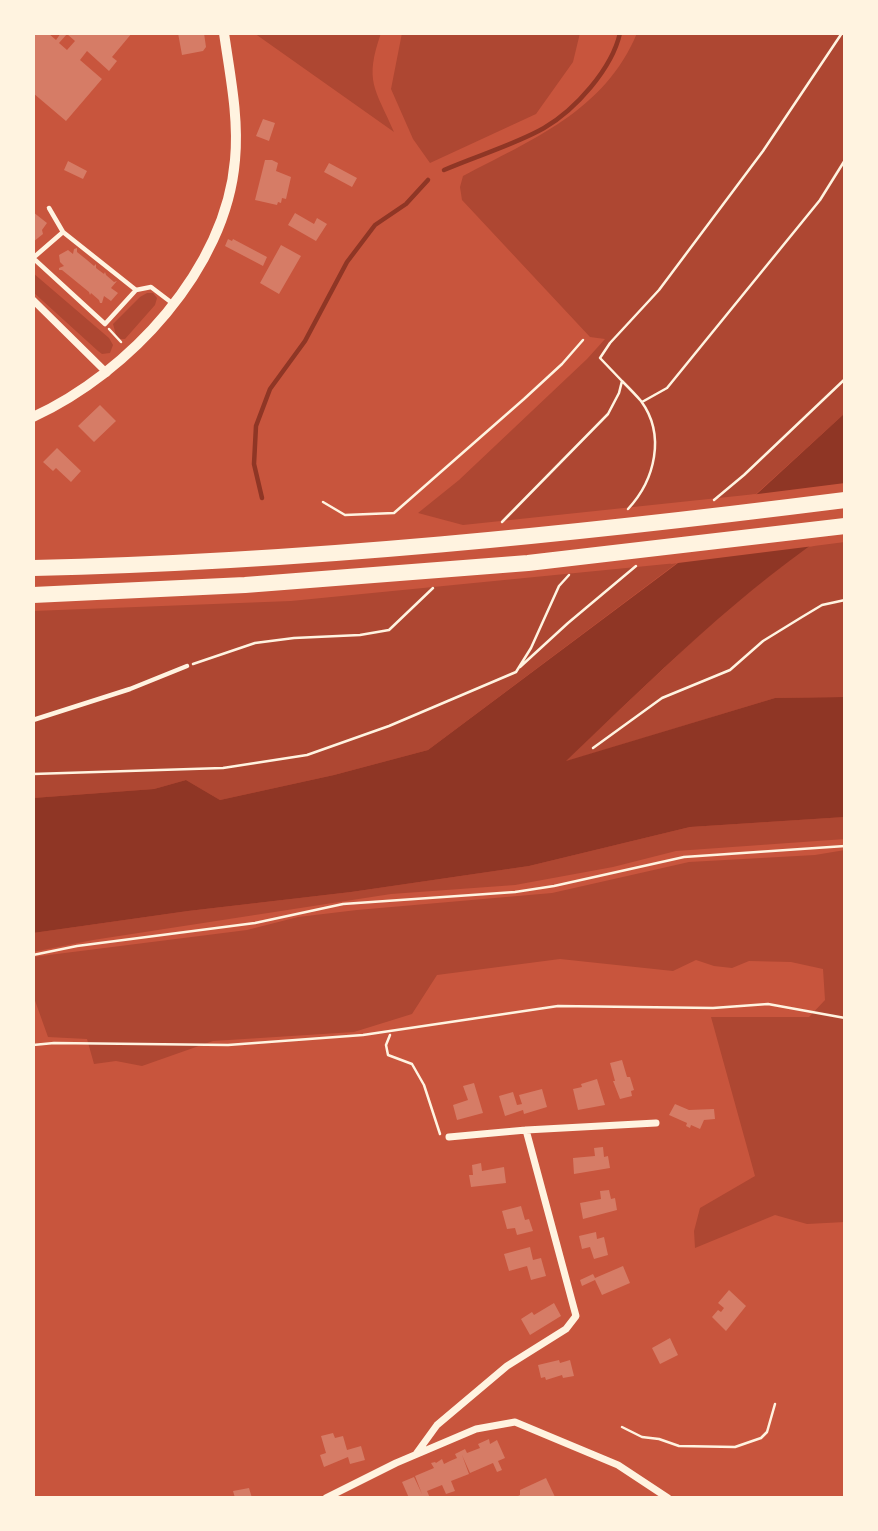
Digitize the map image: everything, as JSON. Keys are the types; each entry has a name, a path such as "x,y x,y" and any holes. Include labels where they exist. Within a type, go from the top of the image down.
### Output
{"highway":[{"path":"33,568 343,552 544,535 845,500"},
{"path":"33,595 245,585 528,563 845,526"}],"street":[{"path":"33,417 71,397 107,373 131,352 173,303 213,237 232,183 236,131 224,33"},
{"path":"33,300 107,373"},
{"path":"449,1137 656,1123"},
{"path":"416,1454 437,1425 507,1366 566,1329 576,1316 526,1130"},
{"path":"326,1498 416,1454 476,1429 515,1422 618,1465 668,1498"}],"lane":[{"path":"49,208 63,232 136,290"},
{"path":"63,232 33,258 105,324 136,290 151,287 173,303"},
{"path":"33,720 130,689 187,666"}],"path":[{"path":"628,509 635,502 652,470 656,442 652,422 642,402 600,358 610,343 659,289 764,152 842,33"},
{"path":"642,402 667,388 820,200 845,160"},
{"path":"105,324 131,352"},
{"path":"323,502 345,515 394,513 524,399 562,364 583,340"},
{"path":"502,522 608,414 622,381"},
{"path":"33,774 223,768 307,755 389,726 516,672 531,648 559,586 569,575"},
{"path":"187,666 255,643 360,635 389,630 433,587"},
{"path":"593,748 662,698 730,670 764,641 802,617 822,605 845,600"},
{"path":"33,955 77,946 255,923 344,904 515,892 684,857 845,846"},
{"path":"33,1045 228,1045 391,1033 558,1006 713,1008 768,1004 845,1018"},
{"path":"391,1033 386,1045 388,1055 412,1064 424,1085 439,1134 449,1137"},
{"path":"622,1427 642,1437 659,1439 678,1446 735,1447 761,1438 767,1432 775,1404"}],"shaded area":[{"path":"254,33 381,33 373,63 374,84 394,132"},
{"path":"402,33 580,33 573,62 536,114 430,163 413,139 391,89"},
{"path":"637,33 845,33 845,413 756,494 463,525 418,513 459,480 605,339 590,337 462,200 460,187 463,176 540,136 586,103 606,83 623,60"},
{"path":"33,273 109,338 113,345 110,353 102,354 98,351 33,292"},
{"path":"147,293 153,293 157,298 155,305 125,339 120,339 113,324"},
{"path":"845,413 845,522 807,548 735,605 566,761 775,698 845,697 845,817 690,827 529,866 33,933 33,798 154,789 186,780 220,800 334,775 428,750 698,548"},
{"path":"845,542 845,697 775,698 564,762 727,609 806,547"},
{"path":"677,563 428,750 334,775 220,800 186,780 154,789 33,798 33,611 291,601"},
{"path":"845,817 845,839 676,851 613,867 515,885 391,894 93,940 33,952 33,933 529,866 690,827"},
{"path":"845,850 845,1222 807,1224 775,1215 695,1248 694,1231 700,1208 755,1176 711,1017 809,1017 825,1000 823,969 791,962 749,961 732,968 696,960 673,971 560,959 437,975 412,1014 354,1032 213,1041 142,1066 116,1061 94,1064 87,1039 48,1037 33,995 33,957 247,930 298,917 552,893 689,862 815,855"}],"pier":[{"path":"845,483 845,526 814,546 670,564 696,545 750,495"}],"building":[{"path":"33,33 48,33 56,40 61,33 132,33 112,57 117,61 109,71 87,51 80,60 102,79 66,121 33,93","holes":["67,34 75,41 67,50 59,43"]},
{"path":"178,33 204,33 206,47 203,51 182,55"},
{"path":"263,119 275,123 269,141 256,136"},
{"path":"265,160 278,163 276,171 291,177 286,199 282,198 277,205 255,200"},
{"path":"68,161 87,171 83,179 64,170"},
{"path":"329,163 357,178 352,187 324,172"},
{"path":"33,212 47,223 42,230 43,234 33,242"},
{"path":"295,213 314,224 317,218 327,224 316,241 288,225"},
{"path":"228,239 267,257 263,266 225,246"},
{"path":"281,245 301,256 279,294 260,283"},
{"path":"77,248 77,252 94,266 96,264 96,268 104,274 105,272 114,282 117,281 111,288 118,293 111,301 104,296 100,303 91,293 90,295 59,270 64,266 59,255 68,250 73,254"},
{"path":"100,405 116,421 94,442 78,426"},
{"path":"57,448 81,471 71,482 56,468 53,471 43,462"},
{"path":"622,1060 634,1090 631,1091 632,1096 620,1099 610,1063"},
{"path":"597,1079 605,1105 578,1110 573,1089"},
{"path":"474,1083 483,1113 457,1120 453,1105 468,1100 463,1086"},
{"path":"542,1089 547,1107 505,1116 499,1096 513,1092 517,1105 522,1104 519,1095"},
{"path":"675,1104 689,1110 714,1109 715,1119 704,1120 700,1129 691,1125 690,1128 686,1126 687,1123 669,1115"},
{"path":"603,1147 604,1157 608,1156 610,1168 574,1174 573,1158 595,1156 594,1148"},
{"path":"481,1163 482,1171 504,1167 506,1183 471,1187 469,1175 473,1175 472,1165"},
{"path":"609,1190 611,1199 615,1198 617,1210 583,1219 580,1203 601,1199 600,1191"},
{"path":"521,1206 525,1220 529,1219 533,1231 517,1235 515,1228 507,1229 502,1211"},
{"path":"596,1232 597,1239 604,1237 608,1255 594,1259 590,1247 582,1249 579,1236"},
{"path":"530,1247 533,1260 541,1258 546,1276 531,1280 527,1266 509,1271 504,1254"},
{"path":"623,1266 630,1283 602,1295 595,1280 582,1286 580,1280 593,1274 595,1278"},
{"path":"729,1290 746,1306 726,1331 712,1317 724,1308 718,1303"},
{"path":"554,1303 561,1316 530,1335 521,1319"},
{"path":"670,1338 678,1355 660,1364 652,1348"},
{"path":"559,1360 560,1363 570,1360 574,1376 563,1378 562,1375 546,1380 545,1377 541,1378 538,1365"},
{"path":"333,1433 335,1438 343,1436 347,1450 361,1446 365,1460 350,1464 348,1457 324,1467 320,1455 326,1453 321,1436"},
{"path":"489,1439 490,1444 497,1440 505,1458 498,1461 502,1470 497,1472 493,1463 470,1473 462,1455 469,1474 451,1481 455,1491 446,1494 442,1485 427,1491 430,1498 409,1498 402,1482 414,1477 422,1494 415,1476 434,1468 431,1463 442,1459 444,1464 457,1458 455,1454 465,1449 467,1453 480,1448 478,1444"},
{"path":"546,1478 555,1497 514,1498 520,1495 520,1490"},
{"path":"249,1488 252,1498 235,1498 233,1491"}],"waterway":[{"path":"444,170 520,140 544,128 568,111 601,74 616,47 620,33"},
{"path":"262,498 254,464 256,426 270,389 305,341 347,262 375,225 406,204 428,180"}]}
